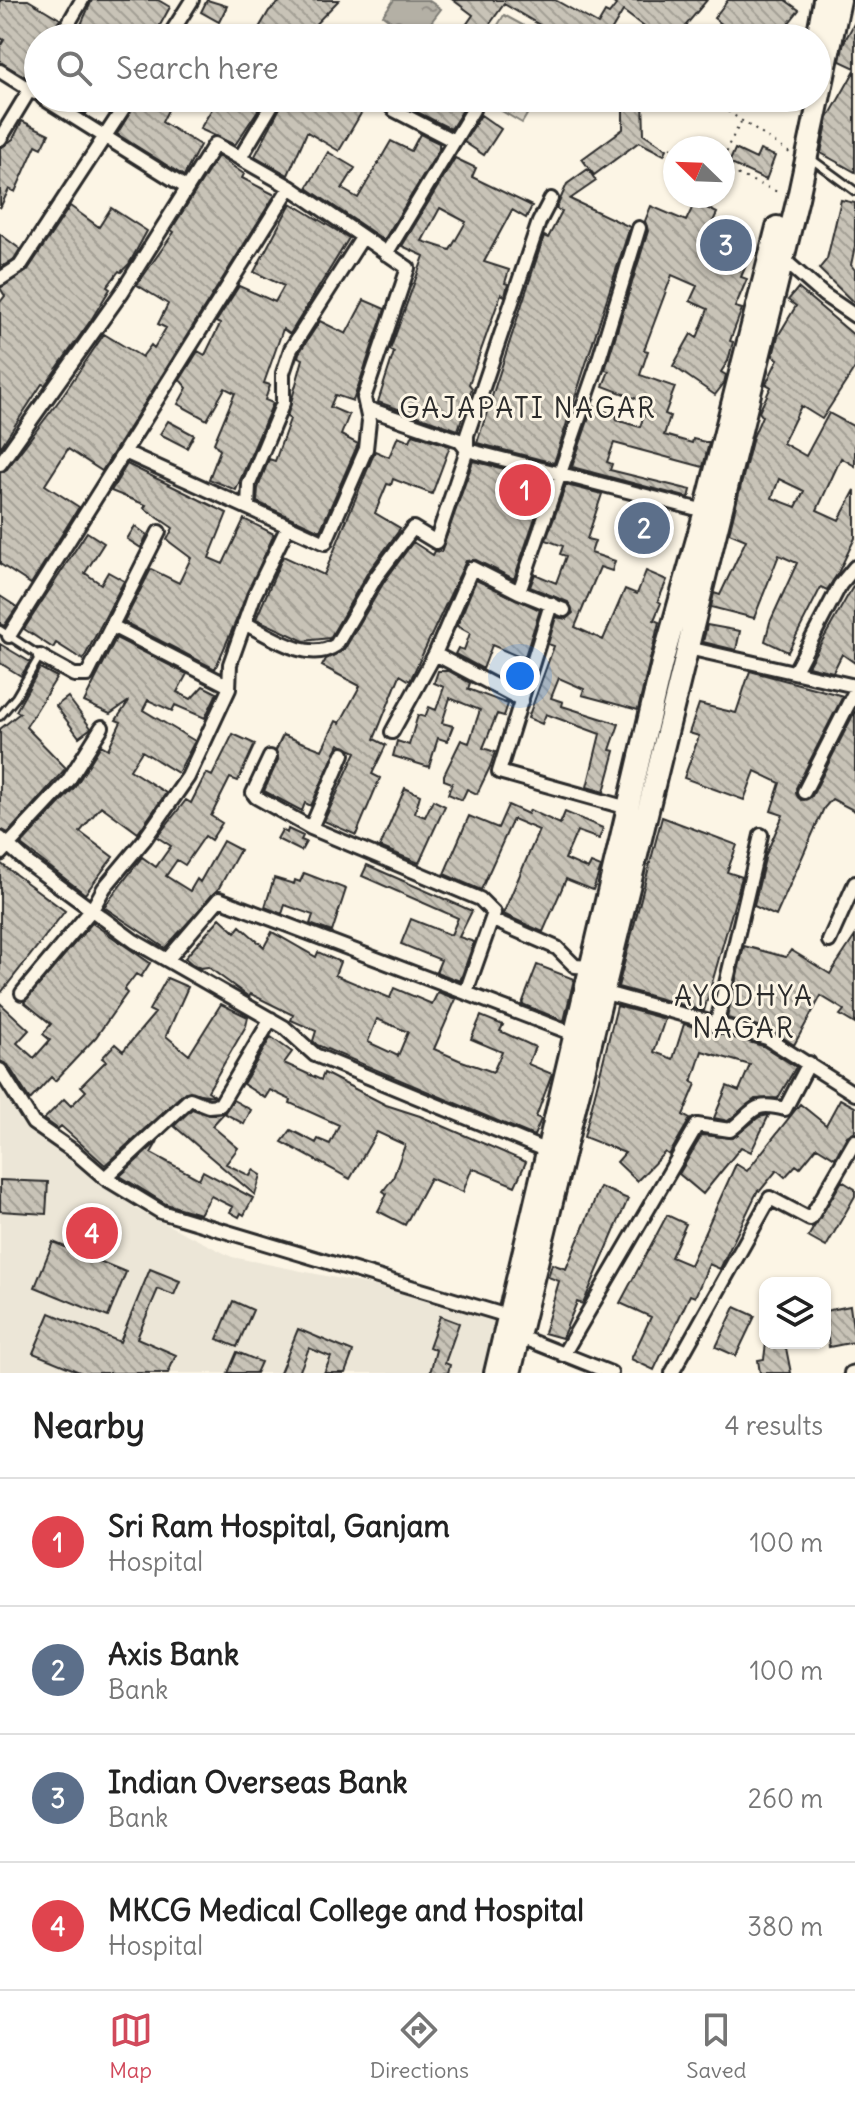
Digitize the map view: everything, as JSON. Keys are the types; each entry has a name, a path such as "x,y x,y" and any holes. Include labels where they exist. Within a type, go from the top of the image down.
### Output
{"highway":[{"path":"820,24 824,0"},
{"path":"831,36 840,0"},
{"path":"801,155 804,112"},
{"path":"495,1373 512,1328 554,1153 602,992 688,648 713,513 812,112"},
{"path":"554,1153 574,1034 662,663 713,513 783,259 792,196"},
{"path":"510,1373 512,1328"}],"street":[{"path":"68,24 82,0"},
{"path":"177,24 192,0"},
{"path":"0,71 24,86"},
{"path":"0,139 24,110"},
{"path":"65,112 187,188"},
{"path":"0,279 20,266 121,112"},
{"path":"240,158 268,112"},
{"path":"398,112 454,141"},
{"path":"386,254 472,112"},
{"path":"0,464 122,292 215,144 290,187 408,268 364,398 369,421 366,449 325,543 127,453"},
{"path":"4,633 127,453 290,187"},
{"path":"244,623 310,653 325,652 336,645 376,577 413,528 436,542 467,450 467,435 539,222 551,199"},
{"path":"519,592 639,228"},
{"path":"248,508 249,484 283,403 283,373 291,349 362,238"},
{"path":"783,259 824,295 855,316"},
{"path":"366,408 459,440 467,450 713,513"},
{"path":"22,993 93,908 104,888 144,840 188,777 229,686 230,664 244,623 288,526"},
{"path":"40,656 74,675 84,677 159,532"},
{"path":"795,671 840,585 855,567"},
{"path":"392,732 435,654 472,568 564,610"},
{"path":"551,604 499,772 628,808"},
{"path":"112,626 229,686"},
{"path":"688,648 795,671 855,689 804,792"},
{"path":"435,654 522,700"},
{"path":"102,727 68,781 3,845 134,941 271,1019 315,1055 554,1153"},
{"path":"311,828 343,754"},
{"path":"270,757 253,793 311,828 480,899 494,913 466,992"},
{"path":"717,1022 761,835"},
{"path":"829,941 855,883"},
{"path":"167,960 219,899 574,1034"},
{"path":"493,920 557,948 575,966 590,967"},
{"path":"602,992 717,1022 741,1034 767,1038 855,1094"},
{"path":"105,1178 190,1099 208,1106 220,1105 271,1019"},
{"path":"563,1355 697,1125 730,1130 748,1111 765,1103 785,1109 809,1063"},
{"path":"0,1070 33,1123 105,1178 161,1212 512,1328 563,1355 611,1373"},
{"path":"672,1373 770,1198 810,1219 855,1141"}],"lane":[{"path":"801,155 855,191"},
{"path":"0,716 16,697 40,656 4,633"}],"path":[{"path":"729,112 801,155"},
{"path":"734,136 742,121"},
{"path":"735,173 792,196"}],"shaded area":[{"path":"0,1082 25,1121 136,1209 232,1257 505,1312 491,1373 0,1373"}],"green space":[{"path":"504,15 520,24 499,24"},
{"path":"504,112 529,112 522,123"}],"water":[{"path":"394,0 428,0 441,9 430,24 395,24 383,15"}],"building":[{"path":"0,0 28,0 60,19 57,24 24,24 24,76 0,62 0,47 4,40 0,38"},
{"path":"92,0 158,0 170,7 161,24 81,24"},
{"path":"207,0 227,6 219,22 201,12"},
{"path":"282,0 339,0 316,24 261,24 269,11"},
{"path":"453,0 555,0 598,24 538,24 504,4 490,24 467,24 473,15"},
{"path":"610,0 707,0 687,24 640,24 623,11 615,24 598,24 605,12 609,14 616,5"},
{"path":"728,0 785,0 799,10 788,24 722,24 714,18"},
{"path":"855,22 855,68 840,61 844,42"},
{"path":"855,70 855,172 821,153 828,118"},
{"path":"130,112 167,112 162,122 200,145 184,176 117,134"},
{"path":"210,112 257,112 235,145 200,129"},
{"path":"278,112 362,112 339,151 307,132 288,175 255,156"},
{"path":"417,112 462,112 451,129"},
{"path":"623,112 643,112 644,134 663,146 663,154 639,142 594,175 582,159 623,129"},
{"path":"481,115 501,129 484,155 464,142"},
{"path":"22,121 49,134 42,148 36,145 15,192 9,189 0,208 0,148 13,139"},
{"path":"420,134 439,143 439,150 384,240 307,188 328,152 355,168 342,189 358,198 391,141 411,151"},
{"path":"735,149 756,159 760,150 775,156 766,180 735,166"},
{"path":"218,156 244,174 242,178 275,195 102,471 68,449 45,485 79,507 31,584 0,564 0,473 7,469 61,398 104,334 142,357 151,345 154,348 166,328 158,324 168,304 137,285 174,232 171,230"},
{"path":"455,158 476,168 472,177 532,206 526,218 512,210 484,262 509,270 505,283 508,284 505,296 501,294 469,384 472,388 458,430 378,402 394,352 390,350 424,256 402,246","holes":["440,208 466,222 450,250 422,241"]},
{"path":"588,169 596,181 570,199 630,227 554,463 477,443 544,236 548,238 562,211 556,209 567,184"},
{"path":"841,200 855,203 855,246 851,265 855,270 855,304 819,269 827,259"},
{"path":"291,203 349,238 290,334 283,329 264,383 270,385 265,400 273,403 236,490 209,479 220,450 214,443 235,393 225,388 207,420 178,404 187,388 180,380 198,351 205,355 220,324 216,322 239,286 275,302 284,286 254,272"},
{"path":"70,206 99,227 111,208 147,231 129,264 107,287 110,289 91,320 45,385 42,384 0,448 0,302 5,296 0,288 27,271"},
{"path":"651,206 686,221 692,208 707,208 717,213 709,230 753,249 741,277 747,279 735,307 742,309 730,341 733,342 728,361 721,372 726,375 724,383 715,395 673,366 691,334 697,338 708,309 690,301 697,286 672,275 644,350 648,351 640,375 675,387 665,414 670,416 664,435 692,443 693,439 709,443 703,467 614,443 607,462 612,464 610,470 691,490 689,498 572,467 593,406 617,416 616,420 640,427 648,403 603,386 609,371 605,370 648,231 645,221"},
{"path":"0,234 20,249 14,259 0,268"},
{"path":"798,288 855,336 855,368 822,419 801,406 783,443 806,456 829,413 855,427 855,466 841,458 817,510 839,520 855,490 855,538 827,590 821,587 788,652 765,641 770,622 797,563 779,555 754,618 711,607 714,593 720,595 746,540 729,533 753,437 762,416 759,412 771,387 766,384 778,359 773,356 778,336 796,306 788,300","holes":["779,479 804,491 796,507 772,498"]},
{"path":"364,300 385,309 353,401 335,395 330,407 349,415 341,435 358,444 320,531 257,502 258,488 269,459 275,461 290,419 287,417 303,359 298,357 299,353 320,321 346,334"},
{"path":"168,421 194,435 187,448 160,434"},
{"path":"413,434 450,446 432,494 393,479 391,485 387,484 375,513 400,528 368,572 330,638 304,641 256,619 283,556 324,575 375,451 389,457 398,436 410,441"},
{"path":"473,461 548,480 514,579 476,560 466,561 410,681 400,675 374,739 386,745 372,774 380,778 356,835 324,821 356,752 339,744 311,806 305,803 302,811 264,791 278,760 276,750 283,735 322,750 336,721 340,723 360,686 322,666 326,659 344,650 384,582 413,542 433,555 435,551 441,552"},
{"path":"127,464 227,513 209,558 223,564 244,519 274,534 215,669 124,622 151,569 179,583 191,558 167,540 173,528 144,508 146,505 111,491"},
{"path":"566,485 602,494 587,539 595,541 591,553 615,561 612,571 600,567 575,627 603,640 625,589 637,594 646,571 667,580 658,601 661,603 654,620 659,622 638,710 582,695 584,689 559,678 551,698 563,702 562,706 619,724 610,750 615,751 604,792 587,787 600,734 546,714 542,724 528,718 554,646 548,644 556,617 566,619 573,613 568,602 530,587 535,574 556,583 566,556 560,554 563,546 546,540"},
{"path":"135,526 147,535 141,548 127,539"},
{"path":"87,532 104,543 85,573 101,584 108,572 124,581 83,660 56,643 53,648 24,629"},
{"path":"476,580 540,610 524,659 492,645 483,669 455,654 458,648 464,650 470,633 457,626"},
{"path":"855,583 855,663 842,654 833,672 808,666"},
{"path":"0,596 17,607 4,626 0,624"},
{"path":"707,625 740,631 736,650 703,642"},
{"path":"116,638 187,674 177,692 191,699 203,686 217,693 205,718 175,705 172,711 148,700 143,710 195,741 178,773 142,751 130,770 166,793 138,833 101,806 80,832 113,857 85,894 21,845 75,787 101,745 108,749 121,722 116,720 129,701 110,714 84,702"},
{"path":"0,644 30,662 21,676 0,663"},
{"path":"40,668 57,677 26,727 66,768 8,833 0,829 0,729 20,713 16,711"},
{"path":"438,671 449,671 470,683 468,689 508,704 504,716 497,714 483,748 495,752 490,767 477,794 467,789 462,800 448,794 452,783 444,780 444,775 461,740 469,743 480,710 450,698 442,723 453,726 447,741 438,738 429,767 393,756 397,741 409,745 418,715 425,717 429,707 436,710 444,687 434,683"},
{"path":"750,671 843,696 796,788 801,800 812,796 855,711 855,811 832,799 824,808 776,916 754,906 766,854 783,815 771,811 780,783 755,771 744,800 684,778 699,736 689,733 699,704 736,713"},
{"path":"68,697 91,728 79,737 56,706"},
{"path":"233,734 255,744 238,781 230,778 211,816 222,823 211,840 205,836 185,865 177,860 166,876 190,891 197,879 200,882 223,841 240,850 219,888 165,948 104,907 142,857 156,867 171,846 157,837 186,800 191,803 206,773 212,776"},
{"path":"405,788 420,795 415,813 425,817 433,800 445,806 419,863 380,847"},
{"path":"508,805 528,814 530,810 560,824 565,812 603,828 599,839 577,831 565,859 588,869 591,863 601,867 593,890 566,879 543,932 503,914 539,830 513,819 481,890 444,874 469,816 498,828"},
{"path":"662,817 737,845 727,872 742,877 704,1011 618,987"},
{"path":"288,829 303,836 301,840 306,842 301,851 277,839 282,830 287,833"},
{"path":"0,863 65,911 0,994"},
{"path":"367,865 472,911 459,937 474,942 460,981 436,972 441,960 401,944 411,919 451,935 458,918 362,876"},
{"path":"304,873 346,889 332,932 310,924 313,915 285,905 282,914 265,907 274,878 294,884 295,880 300,882"},
{"path":"220,918 235,932 240,926 264,947 272,932 316,957 318,952 340,962 335,975 390,998 394,988 432,1004 438,992 456,999 434,1049 493,1072 502,1052 471,1039 481,1016 503,1025 500,1031 535,1047 528,1064 552,1074 536,1117 541,1119 534,1136 317,1045 313,1041 316,1031 291,1020 293,1015 251,994 249,997 208,967 200,968 185,958","holes":["377,1019 408,1032 398,1056 368,1042"]},
{"path":"92,923 150,963 141,977 136,974 124,990 127,993 96,1037 55,1081 51,1077 30,1100 8,1065 0,1061 0,1003 29,1030 17,1043 34,1058 50,1040 43,1034 51,1024 24,1002"},
{"path":"855,936 855,1024 840,1015 844,1010 821,996 794,1045 770,1029 727,1018 744,946 786,957 791,950 830,974"},
{"path":"537,965 574,979 564,1021 522,1004"},
{"path":"167,978 188,987 166,1036 189,1055 221,1004 248,1017 246,1026 208,1091 215,1096 185,1092 105,1165 61,1126 58,1129 44,1119 64,1099 71,1106 86,1091 81,1086 106,1061 102,1058 115,1044 123,1051 155,1013 149,1010"},
{"path":"617,1006 665,1019 654,1052 673,1059 684,1024 763,1046 796,1067 778,1098 755,1099 728,1121 714,1118 727,1086 739,1091 750,1065 702,1051 692,1082 696,1084 683,1115 690,1119 669,1155 665,1152 637,1181 617,1162 625,1153 584,1137"},
{"path":"271,1037 292,1052 284,1063 321,1080 324,1073 386,1105 420,1116 526,1162 515,1186 472,1168 463,1192 430,1178 405,1225 378,1211 387,1194 383,1191 393,1178 405,1145 377,1132 350,1179 282,1142 291,1130 316,1143 318,1139 330,1144 339,1125 290,1103 291,1100 270,1090 265,1098 243,1084"},
{"path":"840,1099 855,1107 855,1131 847,1136 835,1158 817,1147 800,1168 796,1165 785,1177 777,1170 758,1190 720,1269 709,1264 695,1297 690,1295 654,1370 631,1359 651,1317 620,1303 667,1215 686,1224 671,1257 690,1265 736,1164 747,1171 800,1104 826,1125"},
{"path":"233,1100 251,1110 244,1124 224,1113"},
{"path":"192,1109 208,1115 224,1113 212,1126 238,1148 226,1164 250,1176 253,1170 261,1175 255,1195 174,1126"},
{"path":"769,1115 751,1152 741,1147 703,1194 679,1174 702,1135 733,1138 759,1117"},
{"path":"158,1141 151,1153 199,1179 203,1171 253,1198 244,1215 241,1213 239,1217 230,1212 233,1207 211,1196 200,1214 166,1204 120,1176"},
{"path":"0,1180 48,1182 46,1214 0,1211"},
{"path":"842,1181 855,1189 855,1196 826,1247 808,1237"},
{"path":"600,1187 628,1199 583,1304 577,1302 562,1338 544,1333 559,1281 548,1277 552,1264 566,1269"},
{"path":"53,1242 126,1272 108,1317 35,1287"},
{"path":"150,1269 180,1281 174,1295 158,1289 137,1338 176,1355 168,1373 82,1373 33,1353 50,1313 120,1342"},
{"path":"233,1301 253,1310 237,1347 217,1339"},
{"path":"850,1306 855,1342 831,1347 831,1310"},
{"path":"735,1307 755,1316 736,1356 716,1347"},
{"path":"440,1316 459,1323 445,1363 450,1365 448,1373 430,1373 436,1350 429,1347"},
{"path":"298,1329 353,1352 345,1373 324,1373 331,1357 309,1348 299,1373 280,1373"},
{"path":"765,1349 786,1349 791,1373 760,1373 758,1360 764,1359"},
{"path":"237,1352 261,1362 256,1373 228,1373"}],"place":[{"name":"Indian Overseas Bank","path":"726,245"},
{"name":"Sri Ram Hospital, Ganjam","path":"525,490"},
{"name":"Axis Bank","path":"644,528"},
{"name":"MKCG Medical College and Hospital","path":"92,1233"}],"district":[{"name":"GAJAPATI NAGAR","path":"528,408"},
{"name":"AYODHYA NAGAR","path":"744,1012"}]}
